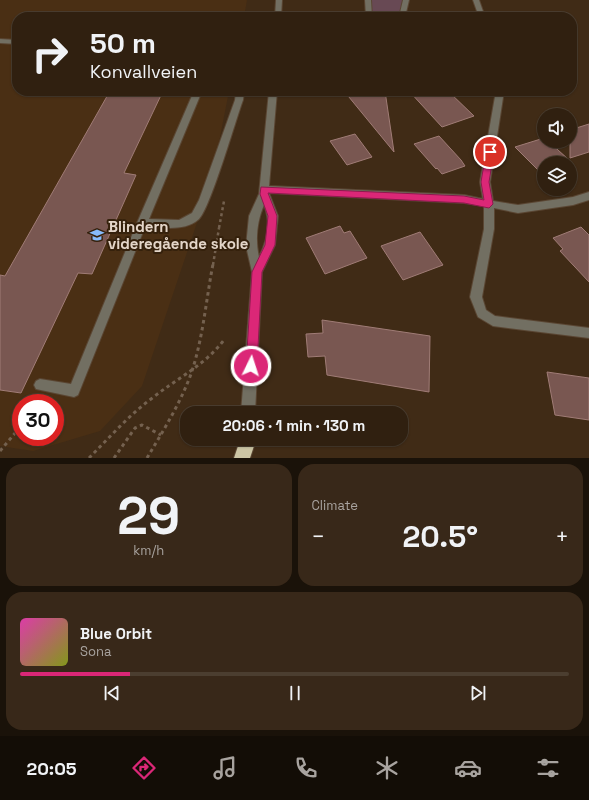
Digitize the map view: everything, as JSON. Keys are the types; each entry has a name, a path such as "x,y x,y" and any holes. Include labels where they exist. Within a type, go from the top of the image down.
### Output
{"street":[{"path":"278,12 279,0"},
{"path":"368,0 369,12"},
{"path":"403,12 406,0"},
{"path":"476,0 480,12"},
{"path":"0,41 12,42"},
{"path":"40,385 74,391 142,223 196,96"},
{"path":"142,223 180,224 196,216 204,200 239,96"},
{"path":"248,406 257,272 251,246 254,216 264,192 273,96"},
{"path":"499,96 485,182 489,204 489,228 476,297 482,313 493,321 589,333"},
{"path":"264,192 464,199 518,209 573,201 589,196"},
{"path":"257,272 270,245 272,216 264,192"}],"path":[{"path":"147,458 178,405 198,349 219,228"},
{"path":"89,458 153,397 200,367 213,356 224,340"},
{"path":"114,458 135,428 142,425 161,435"},
{"path":"0,451 12,437"}],"shaded area":[{"name":"Blindern videregående skole","path":"0,0 247,0 245,12 12,12 12,96 228,96 212,178 142,386 100,431 64,442 64,394 12,394 12,446 50,446 33,451 0,446"},
{"path":"368,0 406,0 403,12 369,12"}],"building":[{"path":"107,96 161,96 124,173 136,175 92,274 78,273 21,393 0,390 0,275 5,276"},
{"path":"348,96 386,96 394,152"},
{"path":"414,96 453,96 474,116 442,127"},
{"path":"589,124 589,152 576,156 570,156 570,148 577,148 577,128"},
{"path":"355,134 372,157 347,165 330,141"},
{"path":"439,136 465,166 442,174 414,144"},
{"path":"537,140 537,148 556,148 565,156 537,156 537,169 515,147"},
{"path":"340,226 344,233 350,231 367,258 325,274 306,238"},
{"path":"581,227 589,235 589,282 560,251 563,249 553,238"},
{"path":"420,232 443,265 403,280 381,246"},
{"path":"322,320 430,336 429,392 327,375 325,356 308,357 306,334 323,333"},
{"path":"547,372 589,378 589,420 555,415"}],"place":[{"name":"Blindern videregående skole","path":"97,235"}],"route":[{"path":"251,366 257,272 270,245 272,216 264,194 264,189 464,199 489,204 485,182 490,152"}]}
